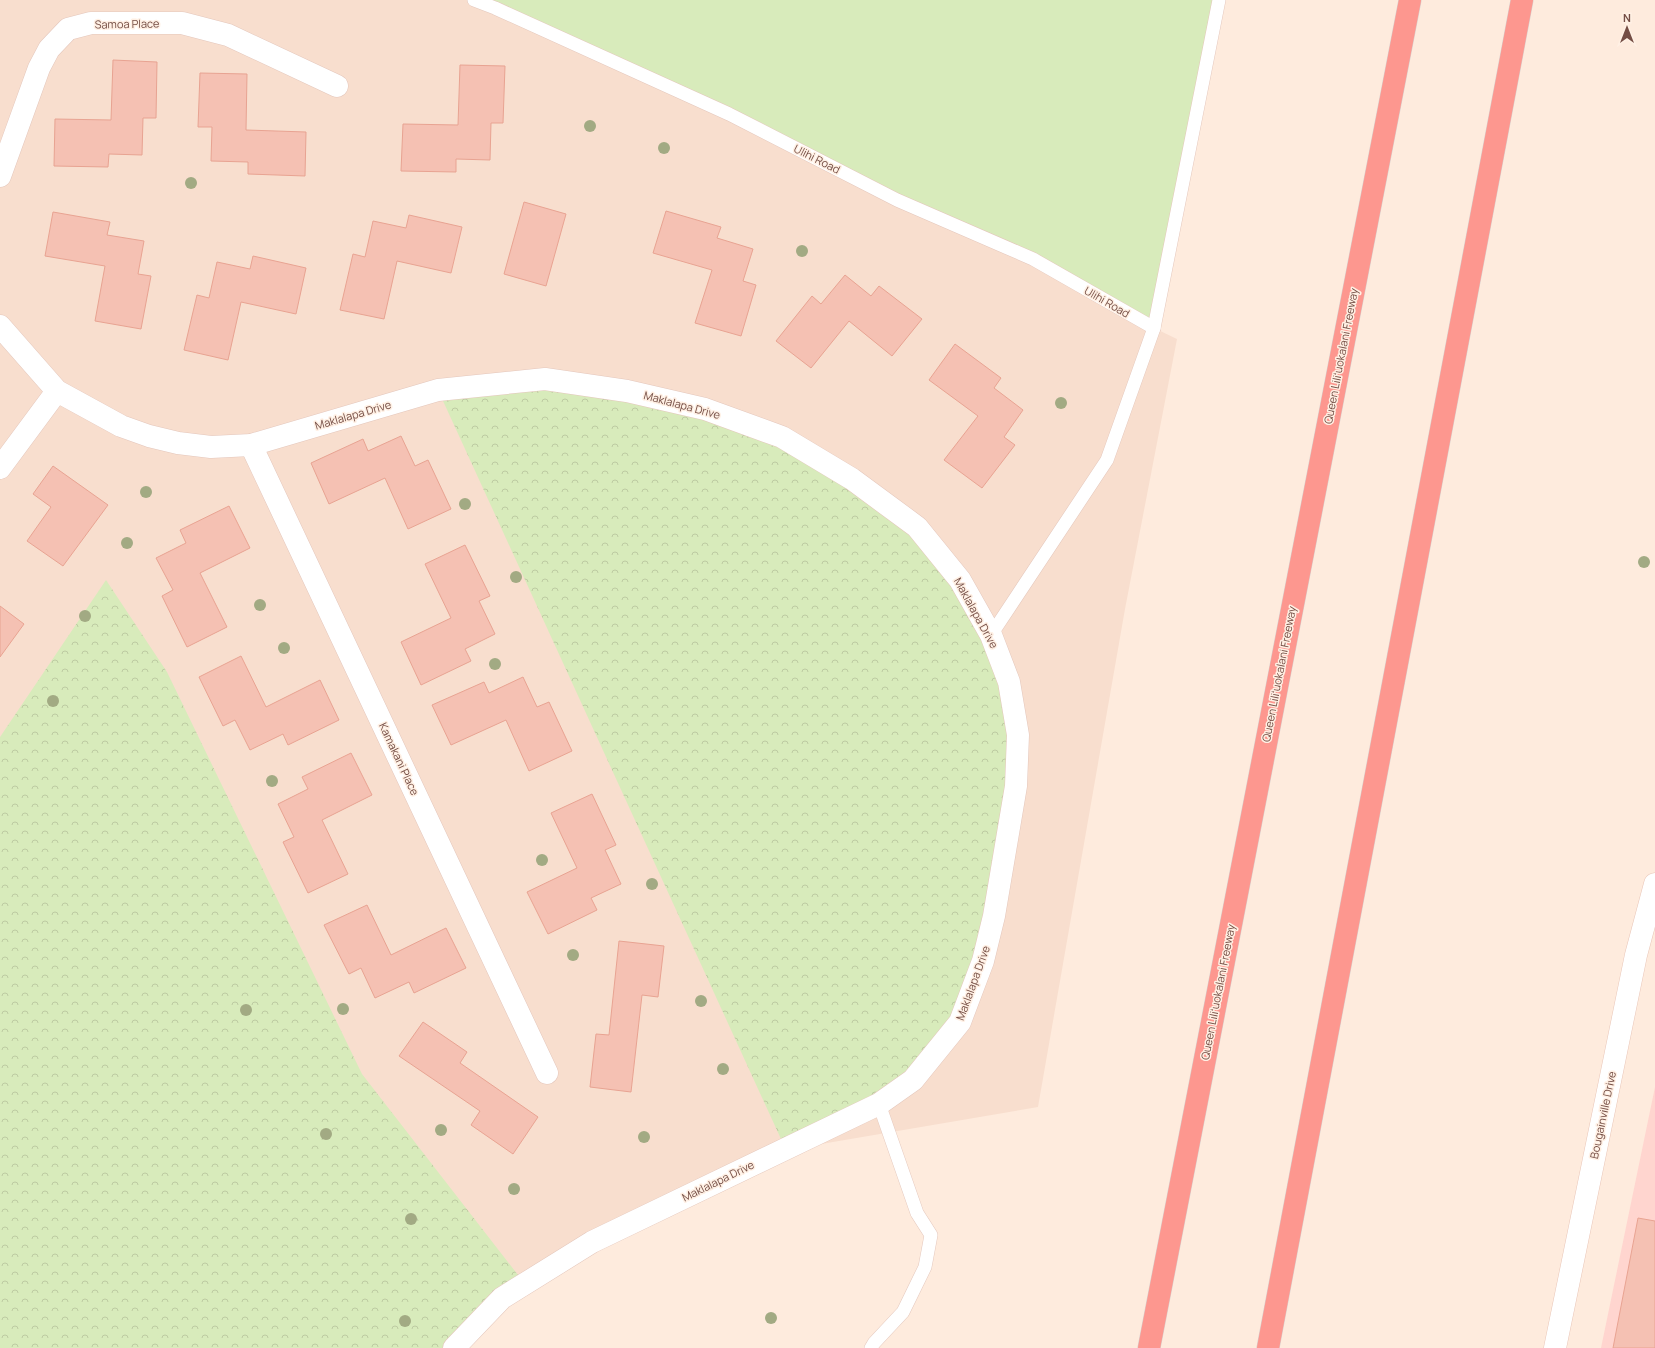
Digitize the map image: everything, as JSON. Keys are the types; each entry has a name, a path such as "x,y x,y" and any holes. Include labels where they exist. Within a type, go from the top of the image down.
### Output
{"highway":[{"name":"Queen Liliʻuokalani Freeway","path":"1149,1348 1410,0"},
{"path":"1268,1348 1522,0"}],"street":[{"name":"Samoa Place","path":"0,176 39,68 49,49 68,29 92,24 182,24 228,35 337,86"},
{"name":"Maklalapa Drive","path":"0,326 57,391 121,426 149,436 178,443 212,447 251,445 438,390 545,379 627,391 705,409 782,437 852,479 917,527 960,580 991,635 1009,682 1018,735 1016,786 994,916 983,961 960,1022 913,1080 879,1104 592,1242 502,1298 454,1348"},
{"path":"0,468 57,391"},
{"name":"Kamakani Place","path":"251,445 547,1073"},
{"name":"Bougainville Drive","path":"1555,1348 1636,955 1655,884"}],"lane":[{"name":"Ulihi Road","path":"474,0 495,8 729,114 897,200 1033,259 1154,328"},
{"path":"991,635 1107,460 1154,328 1219,0"},
{"path":"871,1348 903,1312 925,1267 931,1235 917,1213 879,1104"}],"shaded area":[{"path":"0,0 474,0 1033,259 1154,328 1177,339 1125,609 1038,1107 786,1150 502,1298 0,1348"},
{"path":"1655,1087 1655,1348 1601,1348"}],"green space":[{"path":"474,0 1219,0 1154,328 1033,259"},
{"path":"492,380 705,409 852,479 960,580 1018,735 969,995 913,1080 786,1150 438,390"},
{"path":"106,580 167,672 362,1074 525,1284 454,1348 0,1348 0,737"}],"building":[{"path":"113,60 157,62 156,118 143,118 142,155 109,154 108,167 54,166 55,119 111,120"},
{"path":"460,65 505,66 503,123 491,123 490,160 456,159 456,172 401,171 403,124 458,125"},
{"path":"200,73 247,74 246,130 306,132 305,176 248,174 248,162 211,161 212,127 198,127"},
{"path":"524,202 566,214 546,286 504,274"},
{"path":"666,211 721,227 717,238 753,249 743,281 756,285 741,336 695,323 712,270 653,253"},
{"path":"53,212 110,222 107,235 144,241 138,274 151,276 141,329 95,321 105,266 45,256"},
{"path":"409,215 462,227 451,273 397,261 384,319 340,310 353,254 365,257 373,221 406,228"},
{"path":"253,256 306,268 296,314 241,302 228,360 184,350 197,295 209,298 217,262 250,269"},
{"path":"845,275 871,296 879,286 922,319 892,356 849,321 811,368 776,341 812,296 821,304"},
{"path":"955,344 1001,378 994,388 1023,410 1004,437 1015,445 982,488 944,460 978,416 929,380"},
{"path":"401,436 415,466 428,460 451,509 408,529 385,478 329,504 311,463 363,439 368,451"},
{"path":"53,466 108,505 63,566 27,541 51,507 33,494"},
{"path":"229,506 250,548 200,573 227,627 187,647 162,596 173,590 156,558 186,543 180,530"},
{"path":"465,545 490,596 479,601 495,634 465,649 471,661 421,685 401,642 451,618 425,564"},
{"path":"0,606 24,624 0,657"},
{"path":"241,656 266,707 320,680 339,720 288,745 283,734 250,750 235,720 223,726 199,677"},
{"path":"523,677 537,707 549,702 572,751 529,771 506,720 451,745 432,705 484,682 489,693"},
{"path":"351,753 372,795 322,820 348,874 308,893 283,842 294,837 278,804 308,789 302,777"},
{"path":"592,794 616,845 605,850 621,884 591,898 597,910 548,934 527,892 577,868 551,813"},
{"path":"367,905 391,955 446,928 466,968 414,993 409,982 375,998 361,968 349,974 324,925"},
{"path":"619,941 664,946 658,997 642,995 631,1092 590,1087 596,1034 609,1035"},
{"path":"423,1022 467,1052 460,1063 538,1117 513,1154 471,1125 480,1111 399,1056"},
{"path":"1638,1218 1655,1221 1655,1348 1613,1348"}]}
